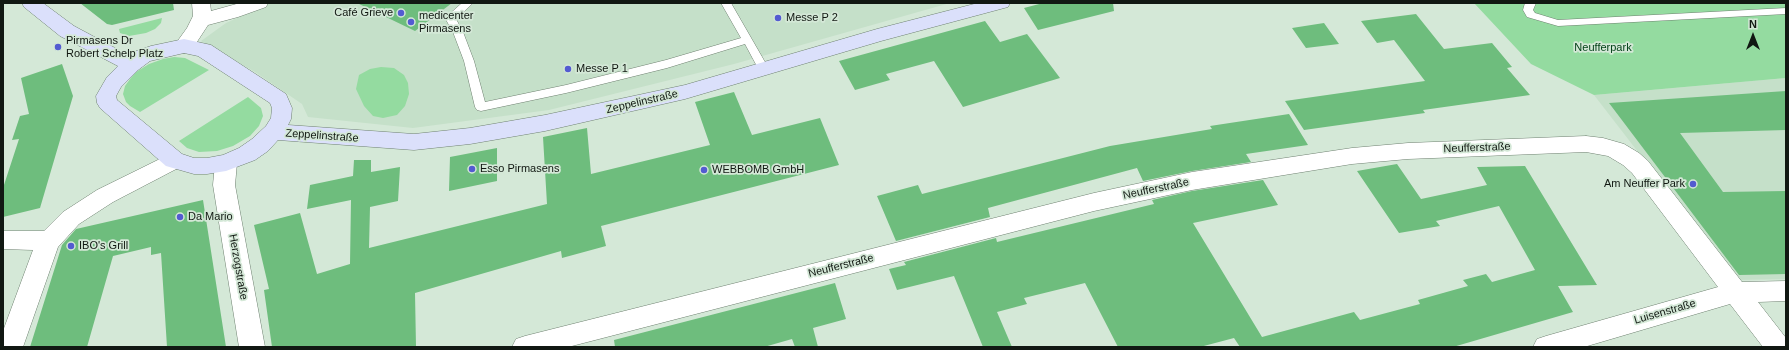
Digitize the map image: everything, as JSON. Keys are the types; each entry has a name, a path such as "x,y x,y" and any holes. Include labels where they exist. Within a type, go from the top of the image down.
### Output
{"street":[{"path":"31,3 67,31 131,65"},
{"path":"184,46 196,30 200,12 231,13 259,3"},
{"name":"Zeppelinstraße","path":"272,132 414,142 437,140 545,123 685,92 877,36 1001,3"},
{"path":"184,46 204,50 279,99 282,108 280,119 272,132 260,145 247,154 226,163 207,166 194,166 174,160 107,103 106,96 114,82 131,65 143,56 158,51 184,46"},
{"name":"Neufferstraße","path":"525,347 1094,202 1192,181 1284,165 1352,156 1408,151 1586,144 1603,146 1616,150 1632,159 1640,167 1778,347"},
{"path":"10,347 40,261 49,241 71,218 105,196 174,160"},
{"name":"Herzogstraße","path":"226,163 224,185 252,347"},
{"path":"3,240 49,241"},
{"name":"Luisenstraße","path":"1546,347 1736,292 1786,291"}],"lane":[{"path":"468,3 450,18 458,32 469,61 481,107 566,89 667,64 747,40"},
{"path":"726,3 764,69"},
{"path":"1531,3 1529,4 1528,10 1531,15 1558,23 1786,11"}],"shaded area":[{"path":"270,3 950,3 734,64 549,110 413,128 308,117 302,104 255,72 201,41 226,23"},
{"name":"Am Neuffer Park","path":"1786,78 1786,279 1737,280 1594,95"}],"green space":[{"name":"Neufferpark","path":"1474,3 1786,3 1786,78 1594,95 1531,64"},
{"path":"162,18 161,23 155,29 146,33 129,36 120,33 119,29"},
{"path":"174,57 185,58 209,70 140,112 130,106 126,102 123,94 125,86 136,72 149,64"},
{"path":"381,67 394,68 404,75 408,83 409,94 405,106 397,115 383,118 373,116 364,106 356,89 359,75 370,69"},
{"path":"248,97 261,108 263,116 259,126 250,136 233,146 217,151 199,152 187,148 179,141"}],"building":[{"path":"80,3 173,3 174,10 112,25 107,24"},
{"name":"medicenter Pirmasens","path":"357,3 452,3 415,31"},
{"path":"1043,3 1113,3 1114,11 1038,30 1024,8"},
{"path":"1416,14 1444,49 1492,43 1512,67 1507,68 1530,95 1423,110 1425,113 1304,130 1285,101 1425,81 1394,40 1377,43 1361,21"},
{"path":"985,21 1000,42 1027,34 1060,78 963,107 934,61 886,74 890,80 855,90 839,61"},
{"path":"1324,23 1339,44 1306,48 1292,28"},
{"path":"62,64 73,96 40,208 3,217 3,188 19,139 12,140 20,116 29,114 21,78"},
{"name":"Am Neuffer Park","path":"1786,91 1786,130 1680,133 1723,192 1786,191 1786,274 1739,275 1609,103"},
{"path":"734,92 752,135 820,118 839,165 601,226 606,246 562,258 561,251 415,293 416,347 272,347 264,290 269,289 254,225 300,213 317,274 350,264 351,200 307,209 310,185 353,176 354,160 371,160 371,172 400,167 398,201 370,207 369,248 547,204 543,137 587,128 591,174 710,145 695,102"},
{"path":"1289,114 1308,145 1246,154 1251,162 1192,171 1143,181 1137,168 988,208 990,217 896,241 877,196 918,185 922,194 1110,146 1212,129 1210,126"},
{"path":"497,148 497,181 449,191 450,157"},
{"path":"1397,164 1421,199 1487,185 1477,167 1525,166 1597,285 1558,286 1573,312 1453,347 1240,347 1234,338 1200,347 1118,347 1085,283 1024,298 1027,304 997,312 1012,347 983,347 954,276 897,290 889,269 906,265 904,262 996,238 997,242 1154,204 1152,200 1192,191 1263,180 1278,205 1193,223 1262,337 1354,312 1360,320 1420,304 1418,300 1468,286 1463,280 1486,274 1492,282 1535,270 1499,206 1436,221 1440,226 1399,233 1357,171"},
{"path":"203,200 226,347 167,347 161,253 151,255 151,247 113,256 87,347 30,347 62,245 76,229"},
{"path":"835,283 846,319 813,328 818,347 795,347 792,339 764,347 615,347 614,340"}],"place":[{"name":"Café Grieve","path":"401,13"},
{"name":"Messe P 2","path":"778,18"},
{"name":"medicenter Pirmasens","path":"411,22"},
{"name":"Pirmasens Dr Robert Schelp Platz","path":"58,47"},
{"name":"Messe P 1","path":"568,69"},
{"name":"Esso Pirmasens","path":"472,169"},
{"name":"WEBBOMB GmbH","path":"704,170"},
{"name":"Am Neuffer Park","path":"1693,184"},
{"name":"Da Mario","path":"180,217"},
{"name":"IBO's Grill","path":"71,246"}]}
